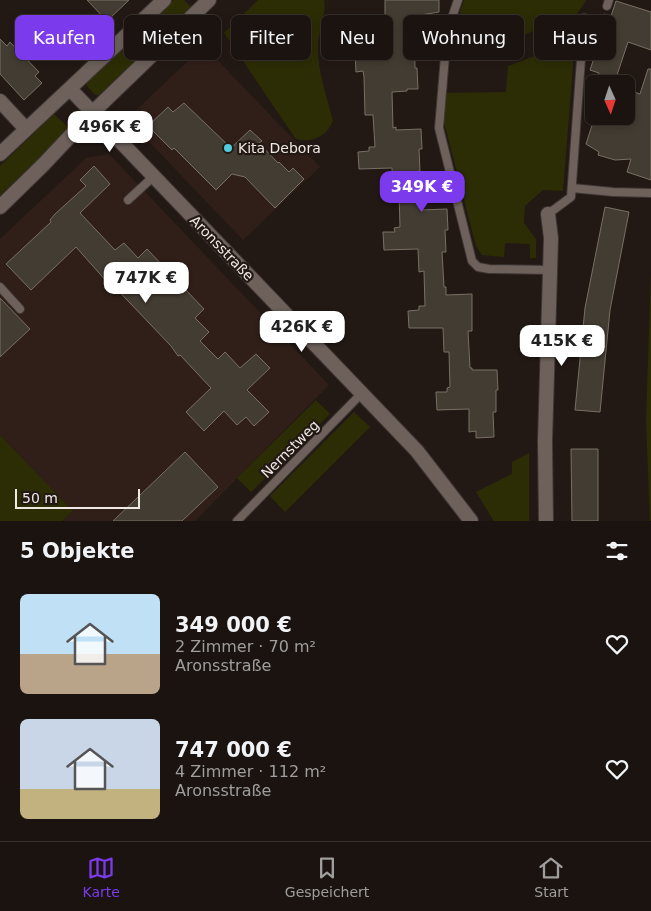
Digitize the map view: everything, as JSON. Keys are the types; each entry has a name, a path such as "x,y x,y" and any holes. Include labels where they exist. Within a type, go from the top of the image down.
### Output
{"street":[{"path":"0,154 164,0"},
{"path":"0,207 92,113 209,0"},
{"name":"Aronsstraße","path":"70,89 417,452 471,521"},
{"path":"0,101 26,129"},
{"path":"546,521 551,238 548,214"}],"lane":[{"path":"458,0 447,32 439,128 472,261 478,267 550,270"},
{"path":"548,214 571,196 581,60"},
{"path":"128,200 153,176"},
{"path":"572,188 651,193"},
{"path":"0,287 20,309"},
{"name":"Nernstweg","path":"237,521 361,394"}],"shaded area":[{"path":"173,0 184,0 192,8 185,15 157,15"},
{"path":"258,0 324,0 325,5 323,15 321,15 318,40 318,55 323,84 333,121 327,131 318,138 308,140 296,139 242,60 311,60 311,15 243,15"},
{"path":"464,0 586,0 574,15 534,15 534,31 524,35 524,15 459,15"},
{"path":"231,26 231,43 224,33"},
{"path":"124,47 124,60 136,60 99,95 95,95 87,86 87,82 110,60 114,60 114,56"},
{"path":"534,56 534,60 573,60 563,191 543,190 525,206 524,223 536,239 536,258 530,258 530,244 505,243 504,257 482,255 476,246 442,114 443,93 506,92 508,66"},
{"name":"Kita Debora","path":"189,60 217,60 320,167 243,240 136,128 135,111"},
{"path":"54,114 70,129 0,195 0,166"},
{"path":"109,154 329,385 195,521 62,521 73,511 0,435 0,239 86,158"},
{"path":"651,273 651,521 650,521 646,420"},
{"path":"316,400 330,414 251,492 237,478"},
{"path":"354,412 370,427 285,512 270,496"},
{"path":"0,435 73,511 62,521 0,521"},
{"path":"529,453 529,521 494,521 476,492 512,474 512,462"}],"building":[{"path":"87,0 129,0 113,15 101,15"},
{"path":"385,0 439,0 439,12 403,15 403,60 415,60 418,89 392,92 393,128 396,127 396,130 421,129 422,149 419,149 420,171 418,171 419,208 421,210 447,209 448,230 445,230 446,252 442,252 444,287 446,287 446,295 472,294 472,331 468,331 470,368 472,370 497,370 496,412 493,412 494,437 476,438 476,431 469,432 469,409 437,410 436,392 447,392 447,388 450,387 449,352 444,352 443,328 409,328 408,311 419,310 419,306 425,306 424,271 419,272 418,249 384,250 383,232 395,232 394,228 400,227 399,192 393,192 392,168 359,169 358,152 369,151 369,147 375,147 373,115 365,115 363,71 356,72 355,60 393,60 393,15 385,15"},
{"path":"616,1 651,12 651,50 628,42 617,75 598,75 599,73 590,70 593,60 616,60 616,15 611,15"},
{"path":"0,39 7,46 10,42 15,47 15,60 27,60 39,72 35,76 42,83 24,100 0,74"},
{"path":"648,69 651,69 651,180 627,172 631,159 615,160 598,155 599,152 586,144 592,125 635,125 635,92 640,94"},
{"path":"184,103 231,148 250,130 262,141 259,143 278,163 289,172 293,168 304,179 275,208 245,177 232,174 216,190 174,148 172,150 148,126 168,107 173,112"},
{"path":"94,166 110,184 80,213 115,250 124,243 138,258 147,249 204,309 195,318 209,332 200,341 218,359 225,352 240,368 256,354 270,368 247,390 269,412 254,426 246,417 237,425 224,411 204,431 186,412 211,388 180,355 178,356 171,346 108,280 107,282 76,247 31,290 6,264 51,222 50,220 55,214 86,186 80,180"},
{"path":"605,207 629,212 610,310 600,412 575,410 585,308"},
{"path":"0,298 30,329 0,357"},
{"path":"571,449 598,449 598,521 572,521"},
{"path":"185,452 218,487 182,521 113,521"}],"place":[{"name":"Kita Debora","path":"228,148"}]}
